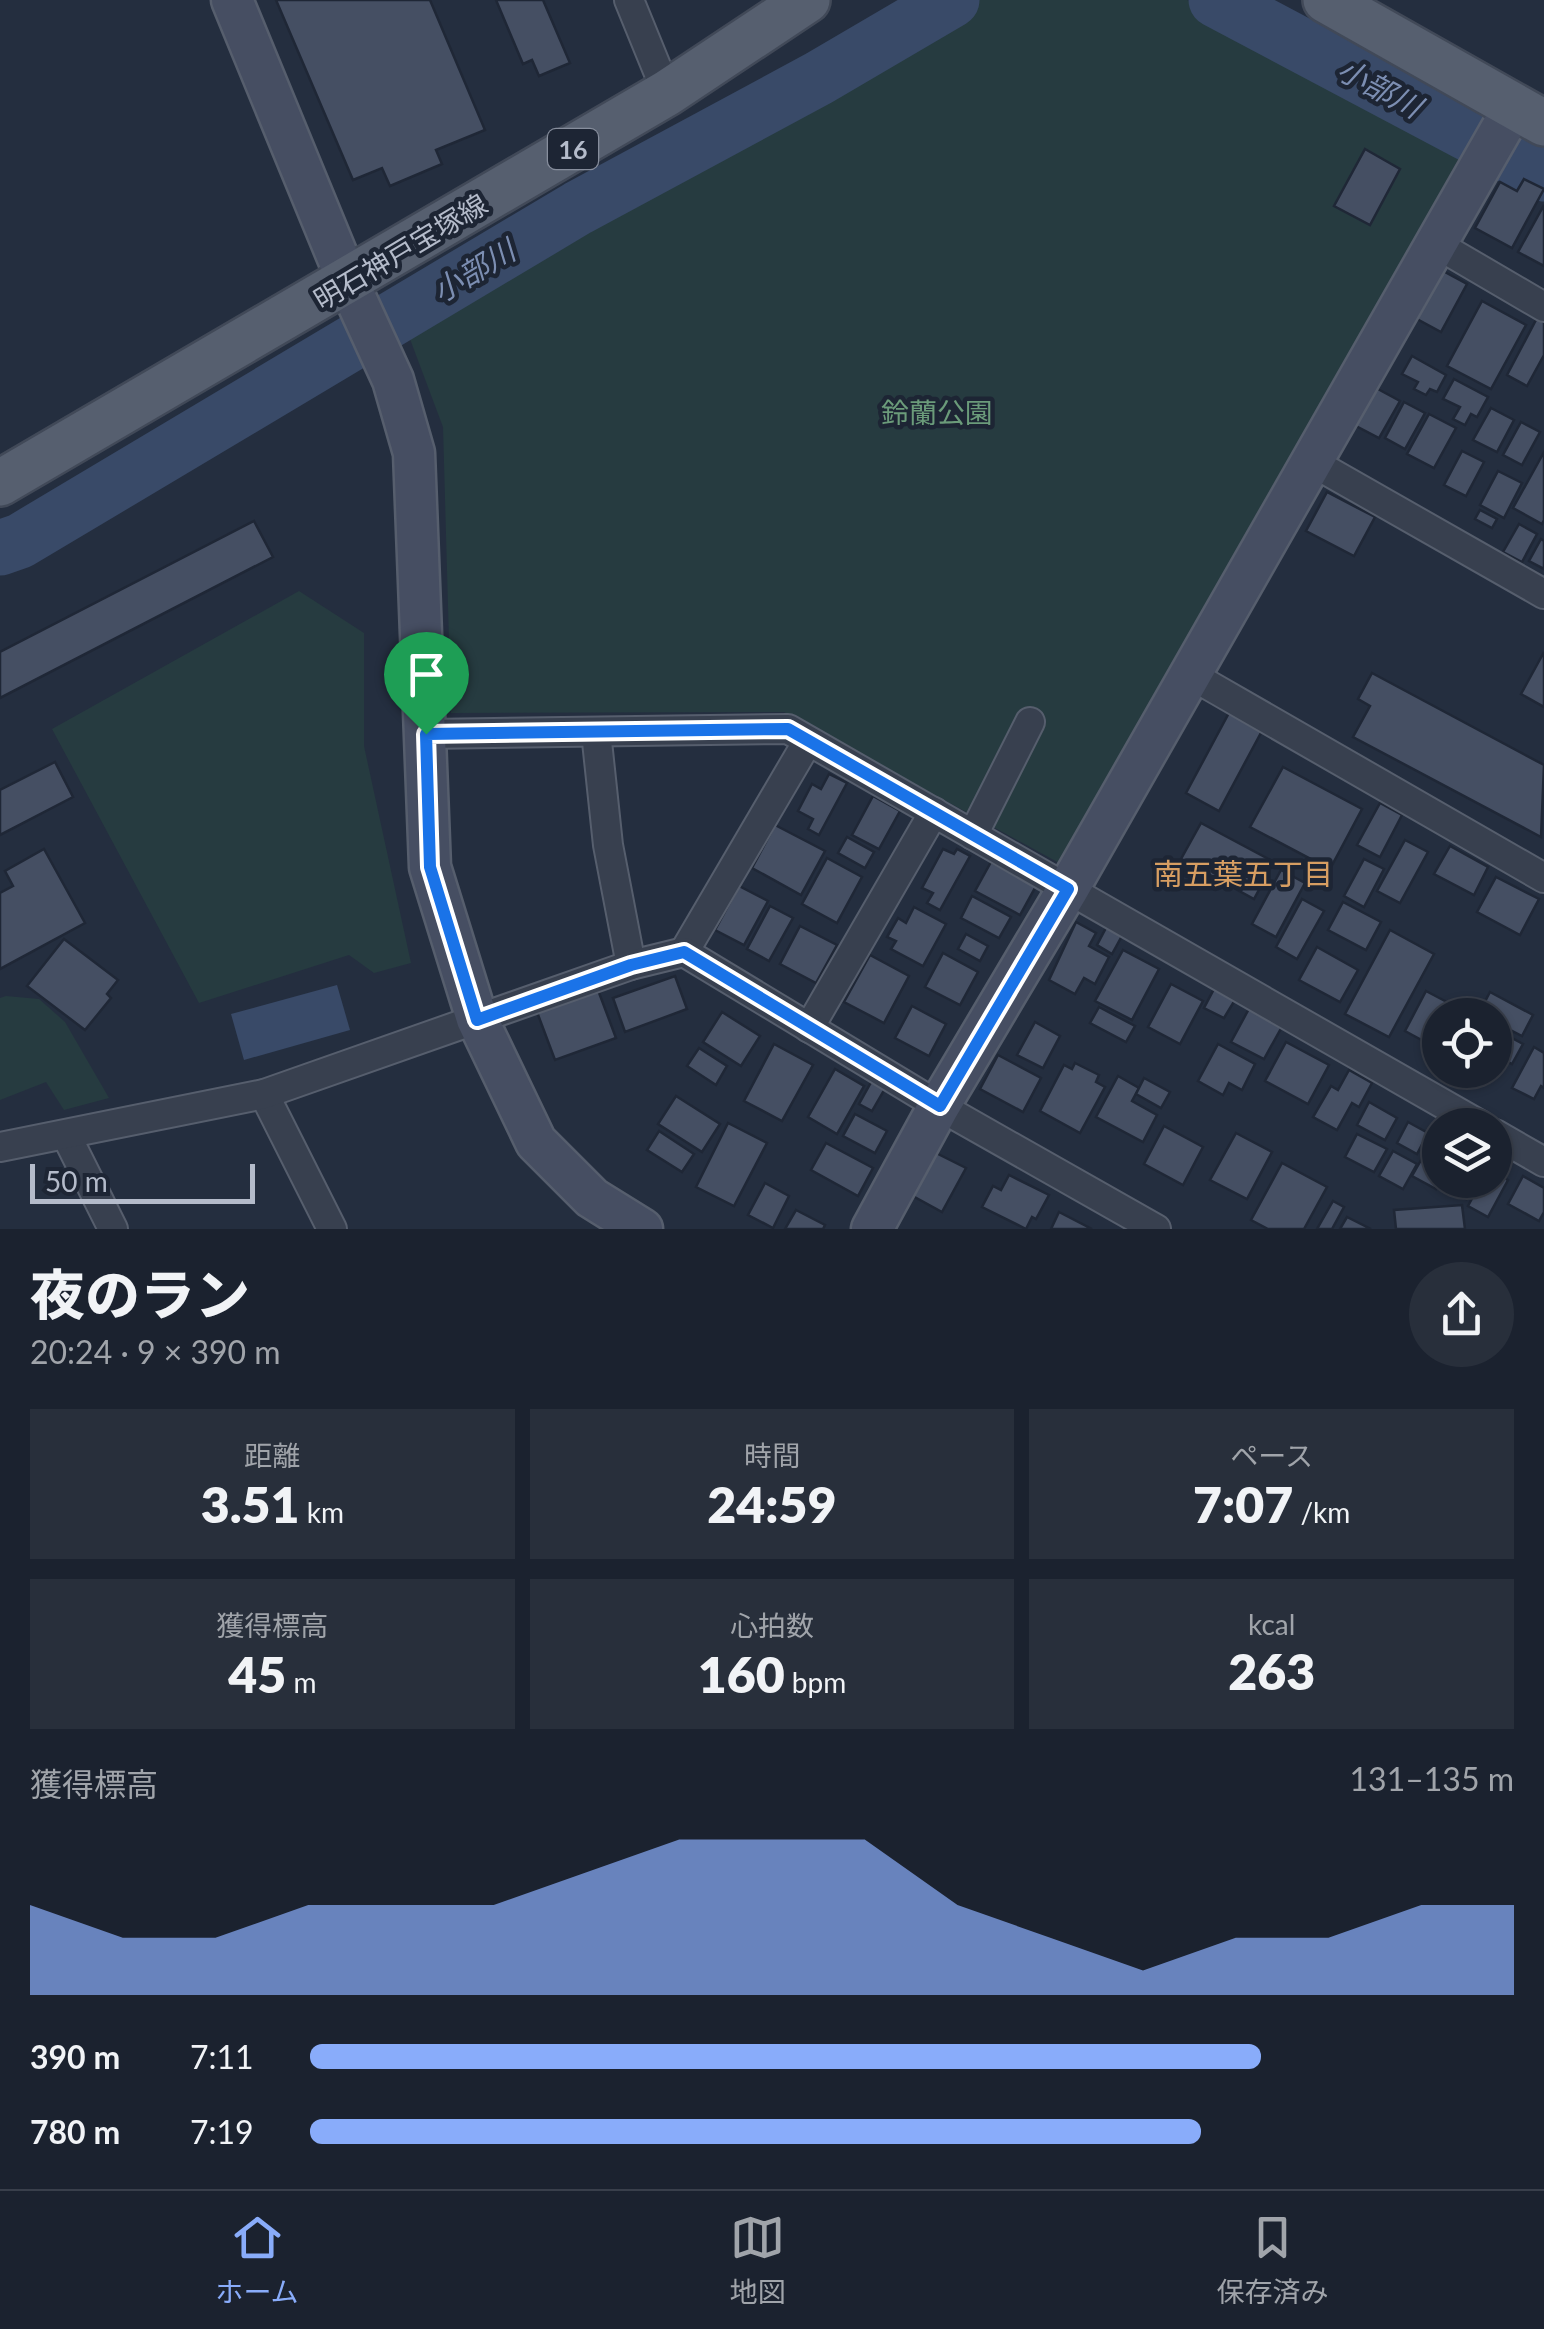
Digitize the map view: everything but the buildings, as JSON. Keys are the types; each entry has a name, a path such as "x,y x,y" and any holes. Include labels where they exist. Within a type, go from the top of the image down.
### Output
{"main road":[{"path":"1326,0 1378,13 1521,117"},
{"name":"明石神戸宝塚線","path":"0,484 354,293 809,4"}],"street":[{"path":"232,0 393,380 414,453 430,867 477,1020 536,1142 592,1198 642,1229"},
{"path":"628,0 668,93"},
{"path":"872,1229 1460,204 1521,117"},
{"path":"1438,245 1544,307"},
{"path":"1312,462 1544,594"},
{"path":"1191,675 1544,878"},
{"path":"973,835 1030,722"},
{"path":"426,734 788,729 1450,1108"},
{"path":"596,732 608,845 631,965"},
{"path":"684,952 808,740"},
{"path":"809,1028 934,812"},
{"path":"0,1147 264,1094 631,965 684,952 940,1106 1156,1229"},
{"path":"264,1094 332,1229"},
{"path":"66,1134 113,1229"},
{"path":"1512,1144 1544,1162"}],"green space":[{"name":"鈴蘭公園","path":"978,0 1187,0 1464,149 1251,534 1061,864 784,712 451,713 443,427 407,331 584,220 836,88"},
{"path":"299,591 364,633 364,746 411,963 374,973 349,955 199,1003 52,729"},
{"path":"0,998 39,999 65,1022 109,1098 64,1110 46,1082 0,1100"}],"water":[{"path":"337,985 350,1030 244,1060 231,1014"}],"waterway":[{"name":"小部川","path":"0,548 20,541 578,208 819,78 952,0"},
{"name":"小部川","path":"1216,0 1544,174"}],"district":[{"name":"南五葉五丁目","path":"1243,873"}],"route":[{"path":"788,729 1068,889 940,1106 684,952 631,965 477,1020 430,867 426,734 788,729"}]}
